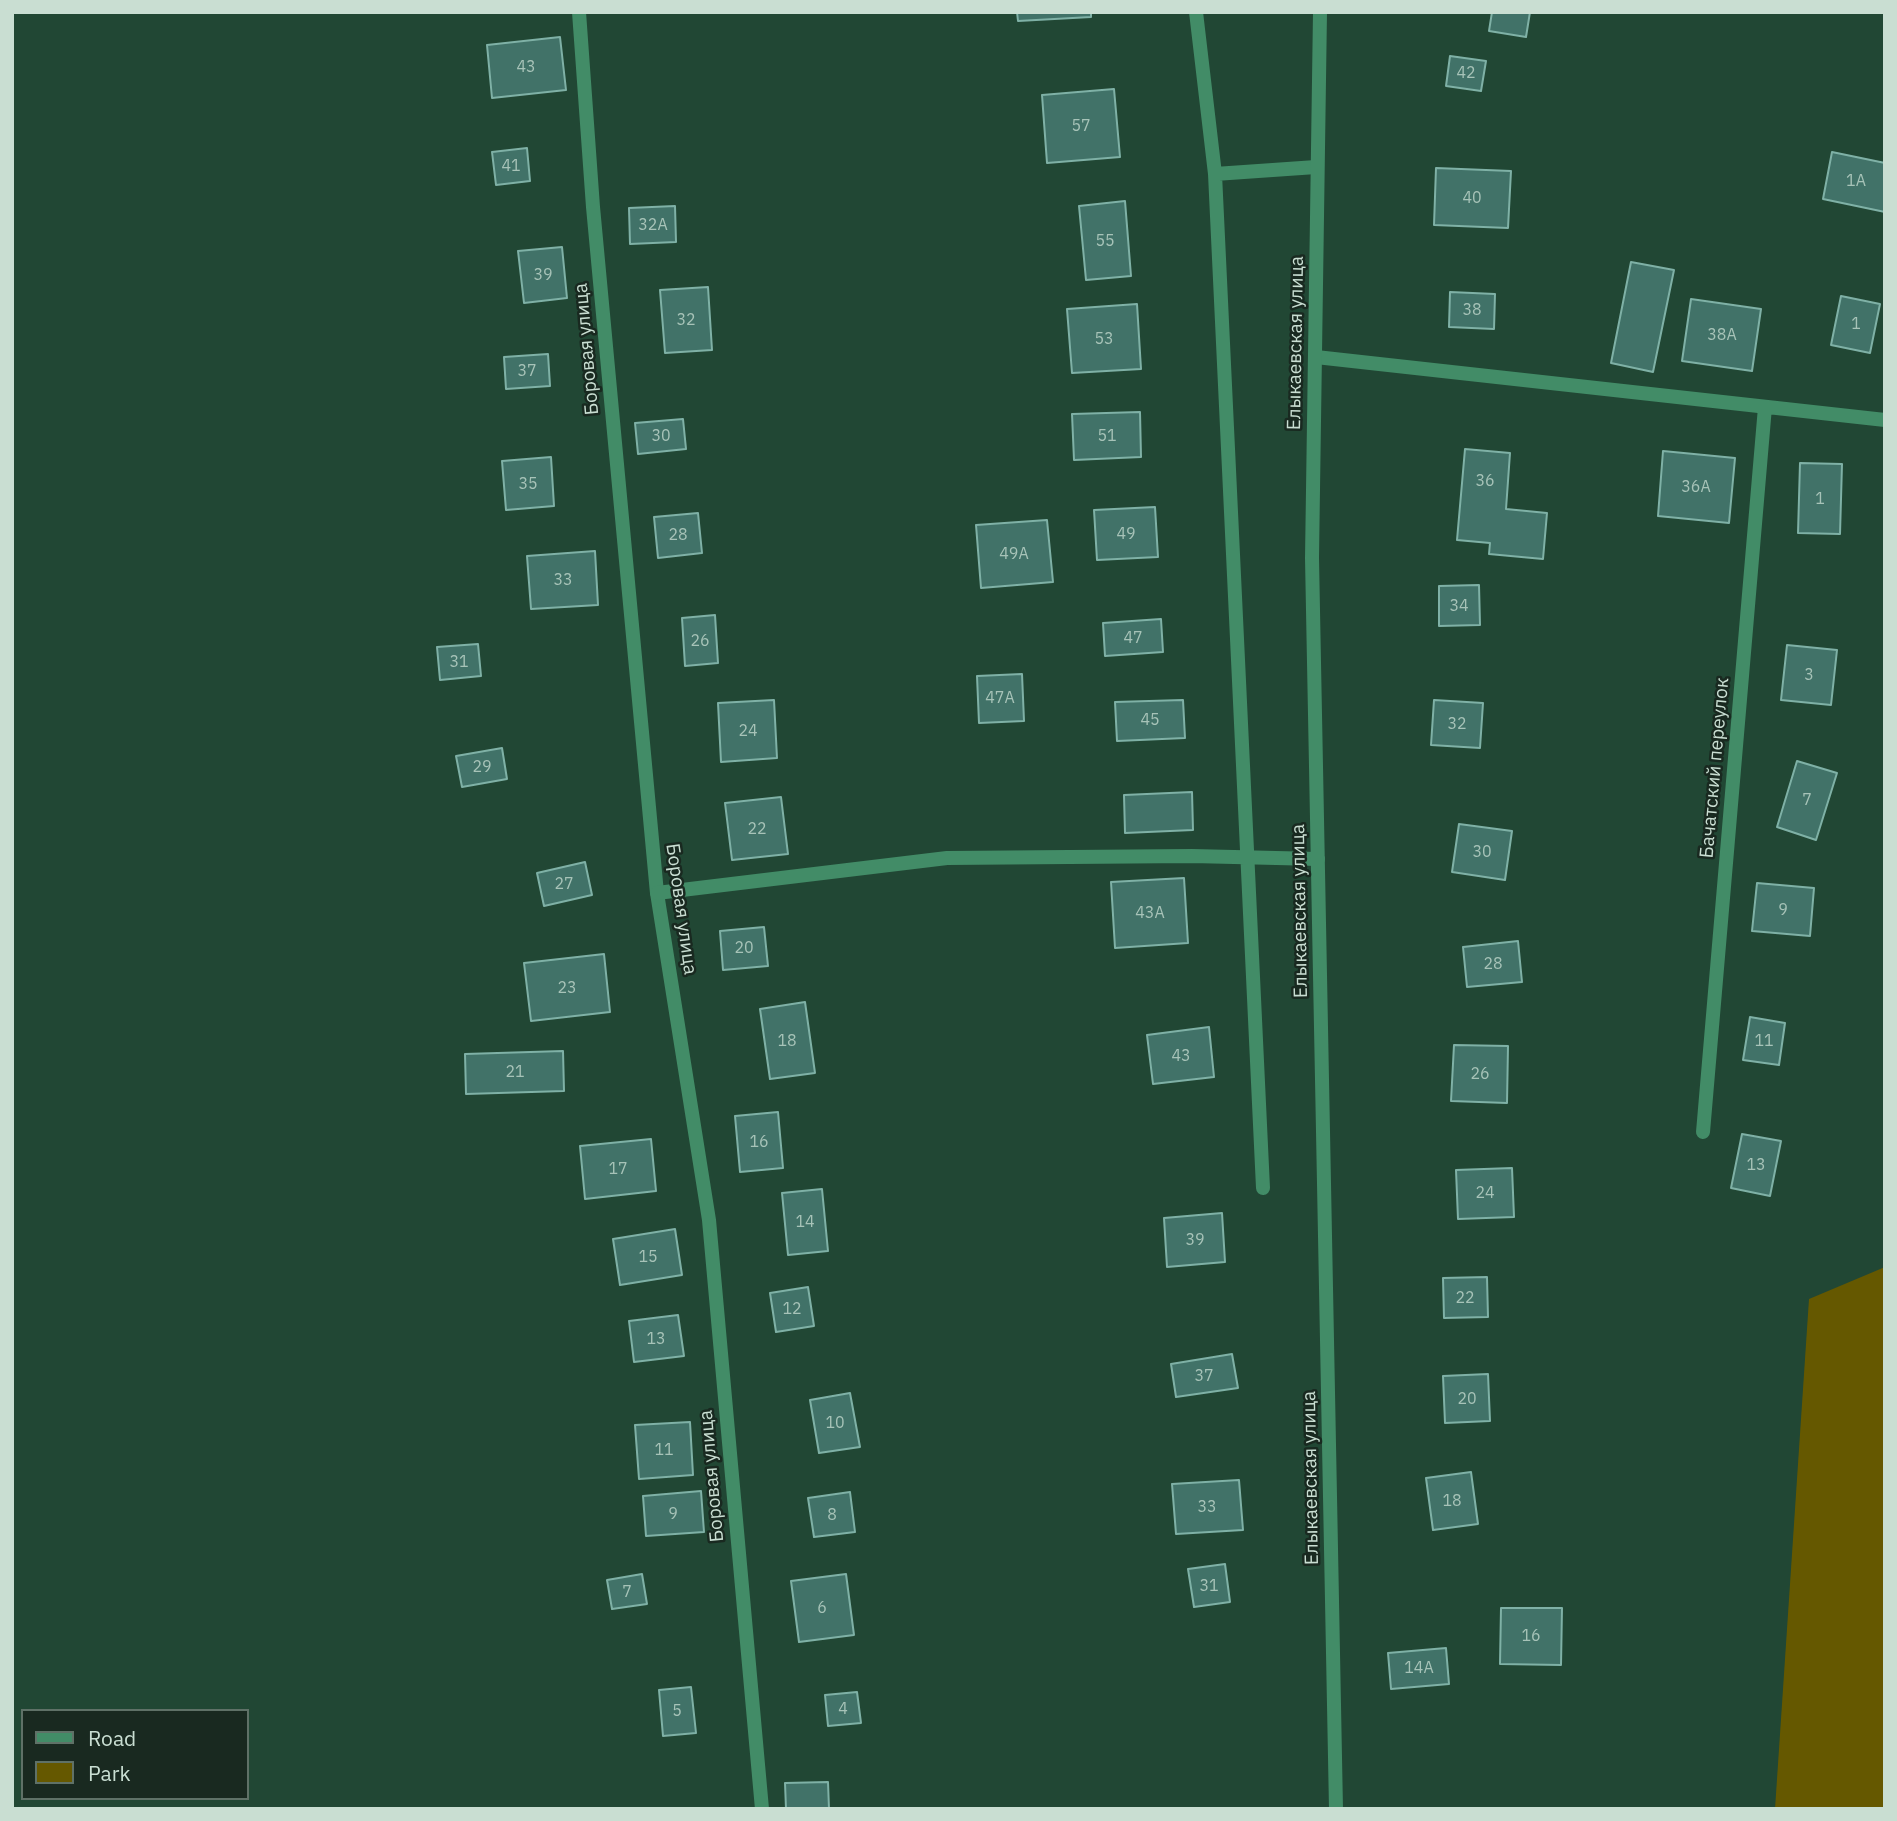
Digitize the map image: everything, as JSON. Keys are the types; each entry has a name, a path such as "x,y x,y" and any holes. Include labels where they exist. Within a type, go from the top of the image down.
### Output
{"street":[{"name":"Боровая улица","path":"579,12 593,207 657,893 709,1220 762,1809"},
{"path":"1196,12 1215,174 1263,1188"},
{"name":"Елыкаевская улица","path":"1320,12 1312,558 1336,1809"},
{"path":"1215,174 1317,167"},
{"path":"1316,357 1885,420"},
{"name":"Бачатский переулок","path":"1703,1132 1765,407"},
{"path":"657,893 947,858 1192,856 1318,859"}],"green space":[{"path":"1885,1267 1885,1809 1775,1809 1809,1299"}],"building":[{"path":"1017,12 1091,12 1091,17 1018,21"},
{"path":"1492,12 1530,12 1526,37 1489,31"},
{"path":"560,37 566,90 492,98 487,45"},
{"path":"1450,56 1486,61 1481,91 1446,86"},
{"path":"1114,89 1120,157 1047,163 1042,95"},
{"path":"527,148 530,181 496,185 492,152"},
{"path":"1832,152 1885,163 1885,212 1823,199"},
{"path":"1436,168 1511,171 1508,228 1434,225"},
{"path":"1125,201 1131,276 1086,280 1079,206"},
{"path":"675,206 676,242 630,244 629,208"},
{"path":"562,247 567,298 524,303 518,251"},
{"path":"1631,262 1674,270 1653,372 1611,363"},
{"path":"708,287 712,350 665,353 660,290"},
{"path":"1450,292 1495,294 1494,329 1449,327"},
{"path":"1841,296 1880,304 1870,353 1831,345"},
{"path":"1691,299 1761,309 1752,371 1682,361"},
{"path":"1137,304 1141,369 1072,373 1067,309"},
{"path":"548,354 550,386 506,389 504,357"},
{"path":"1140,412 1141,457 1074,460 1072,414"},
{"path":"683,419 686,449 638,454 635,423"},
{"path":"1465,449 1510,453 1506,509 1547,513 1543,559 1489,554 1490,543 1457,540"},
{"path":"1663,451 1735,458 1729,523 1658,516"},
{"path":"551,457 554,506 506,510 502,461"},
{"path":"1800,463 1842,464 1840,534 1798,533"},
{"path":"1155,507 1158,557 1097,560 1094,510"},
{"path":"698,513 702,553 658,558 654,517"},
{"path":"1047,520 1053,582 981,588 976,525"},
{"path":"595,551 598,605 531,609 527,556"},
{"path":"1479,585 1480,625 1439,626 1439,586"},
{"path":"715,615 718,663 685,666 682,618"},
{"path":"1161,619 1163,652 1105,656 1103,623"},
{"path":"478,644 481,676 440,680 437,647"},
{"path":"1787,645 1837,650 1831,705 1781,700"},
{"path":"1022,674 1024,721 979,723 977,676"},
{"path":"774,700 777,758 721,762 718,703"},
{"path":"1183,700 1185,738 1117,741 1115,702"},
{"path":"1434,700 1483,703 1480,748 1431,745"},
{"path":"502,748 507,779 462,787 456,756"},
{"path":"1797,761 1837,773 1816,840 1777,827"},
{"path":"1192,792 1193,830 1125,833 1124,795"},
{"path":"781,797 788,854 732,860 725,803"},
{"path":"1459,824 1512,831 1505,880 1452,872"},
{"path":"585,862 592,895 544,906 537,873"},
{"path":"1184,878 1188,943 1115,948 1111,882"},
{"path":"1757,883 1814,888 1810,936 1752,931"},
{"path":"764,927 768,966 723,970 720,931"},
{"path":"1518,941 1522,982 1467,987 1463,947"},
{"path":"604,954 610,1012 531,1021 524,963"},
{"path":"805,1002 815,1073 770,1079 760,1009"},
{"path":"1750,1017 1785,1023 1779,1065 1743,1060"},
{"path":"1209,1027 1214,1077 1153,1084 1147,1035"},
{"path":"1454,1045 1508,1046 1507,1103 1451,1101"},
{"path":"563,1051 564,1091 466,1094 465,1054"},
{"path":"778,1112 783,1168 740,1172 735,1116"},
{"path":"1742,1134 1781,1141 1770,1196 1731,1188"},
{"path":"651,1139 656,1191 585,1199 580,1146"},
{"path":"1512,1168 1514,1217 1458,1219 1456,1170"},
{"path":"822,1189 828,1251 788,1255 782,1193"},
{"path":"1222,1213 1225,1262 1167,1267 1164,1218"},
{"path":"675,1229 682,1275 620,1285 613,1239"},
{"path":"1487,1277 1488,1317 1444,1318 1443,1278"},
{"path":"808,1287 814,1326 776,1332 770,1293"},
{"path":"678,1315 684,1356 634,1362 629,1321"},
{"path":"1232,1354 1238,1388 1176,1397 1171,1364"},
{"path":"1488,1374 1490,1421 1445,1423 1443,1376"},
{"path":"850,1393 860,1447 819,1453 810,1400"},
{"path":"690,1422 693,1475 639,1479 635,1425"},
{"path":"1471,1472 1478,1524 1433,1530 1426,1478"},
{"path":"1239,1480 1243,1530 1176,1534 1172,1484"},
{"path":"701,1491 704,1532 646,1536 643,1496"},
{"path":"850,1492 855,1532 814,1537 808,1498"},
{"path":"1225,1564 1230,1602 1194,1607 1188,1569"},
{"path":"642,1574 647,1604 612,1609 607,1580"},
{"path":"846,1574 854,1635 799,1642 791,1581"},
{"path":"1501,1608 1562,1608 1561,1665 1500,1664"},
{"path":"1446,1648 1449,1684 1391,1689 1388,1653"},
{"path":"691,1687 696,1733 663,1736 659,1690"},
{"path":"857,1692 861,1723 828,1726 825,1695"},
{"path":"828,1782 829,1809 786,1809 785,1783"}]}
